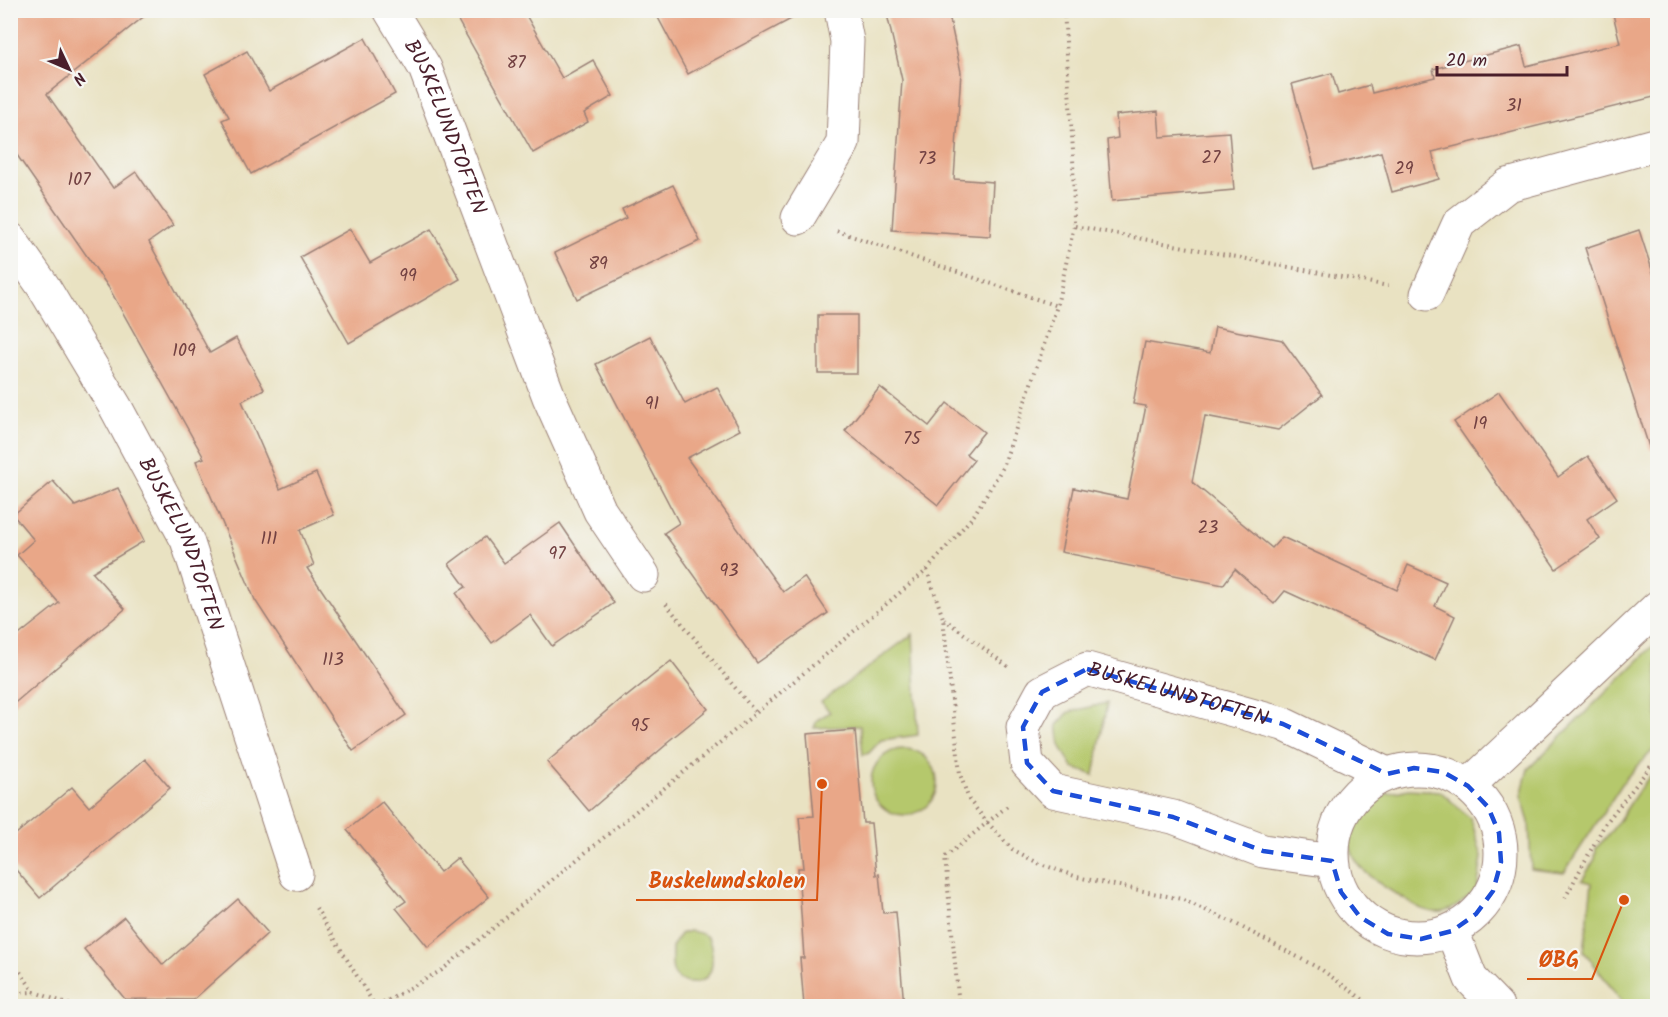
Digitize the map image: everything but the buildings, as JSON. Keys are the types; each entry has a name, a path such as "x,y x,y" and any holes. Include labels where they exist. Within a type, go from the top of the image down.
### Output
{"street":[{"name":"BUSKELUNDTOFTEN","path":"390,10 425,68 549,397 600,511 643,575"},
{"path":"798,218 843,143 847,41 841,10"},
{"path":"1427,294 1459,223 1508,185 1658,144"},
{"name":"BUSKELUNDTOFTEN","path":"10,239 43,286 116,408 187,540 296,874"},
{"path":"1468,786 1658,607"},
{"name":"BUSKELUNDTOFTEN","path":"1042,692 1087,669 1283,724 1387,774"},
{"path":"1042,692 1023,727 1027,763 1053,791 1173,817 1263,851 1332,861"},
{"path":"1414,768 1443,772 1468,786 1488,807 1499,833 1501,862 1493,891 1476,915 1452,931 1421,939 1388,934 1360,917 1341,892 1332,861 1334,833 1345,808 1363,788 1387,774 1414,768"},
{"path":"1452,931 1471,979 1497,1006"}],"path":[{"path":"296,874 377,1006 442,970 927,570 974,515 1004,467 1057,306 1074,226 1073,151 1064,10"},
{"path":"798,218 1057,306"},
{"path":"1074,226 1427,294"},
{"path":"643,575 756,712"},
{"path":"943,618 1042,692"},
{"path":"1565,898 1605,824 1658,757"},
{"path":"959,1006 945,857 1041,779"},
{"path":"10,957 34,992"},
{"path":"10,993 34,992 74,1006"}],"highlighted area":[{"path":"1087,669 1283,724 1387,774 1414,768 1443,772 1468,786 1488,807 1499,833 1501,862 1493,891 1476,914 1452,931 1421,939 1388,934 1360,917 1341,892 1332,861 1263,851 1173,817 1053,791 1027,763 1023,727 1042,692"}],"green space":[{"path":"913,634 918,735 881,740 869,753 863,755 860,726 814,728 817,720 830,712 821,702"},
{"path":"1657,642 1657,746 1626,778 1564,873 1531,869 1529,822 1521,796 1528,769"},
{"path":"1107,703 1094,775 1073,768 1060,745 1057,725 1069,712"},
{"path":"904,749 917,751 932,764 937,782 935,795 922,810 904,815 891,813 876,800 871,782 873,769 886,754"},
{"path":"1657,768 1657,1006 1625,1006 1584,951 1592,883 1582,880 1595,859 1596,848 1613,829 1641,787"},
{"path":"1408,789 1440,791 1471,819 1482,857 1477,890 1447,911 1425,910 1378,882 1360,866 1350,846 1355,821 1367,804 1384,794"},
{"path":"689,931 701,933 707,937 712,950 712,966 709,974 695,983 680,980 672,968 672,947 680,934"}],"place":[{"name":"Buskelundskolen","path":"822,784"},
{"name":"ØBG","path":"1624,900"}]}
